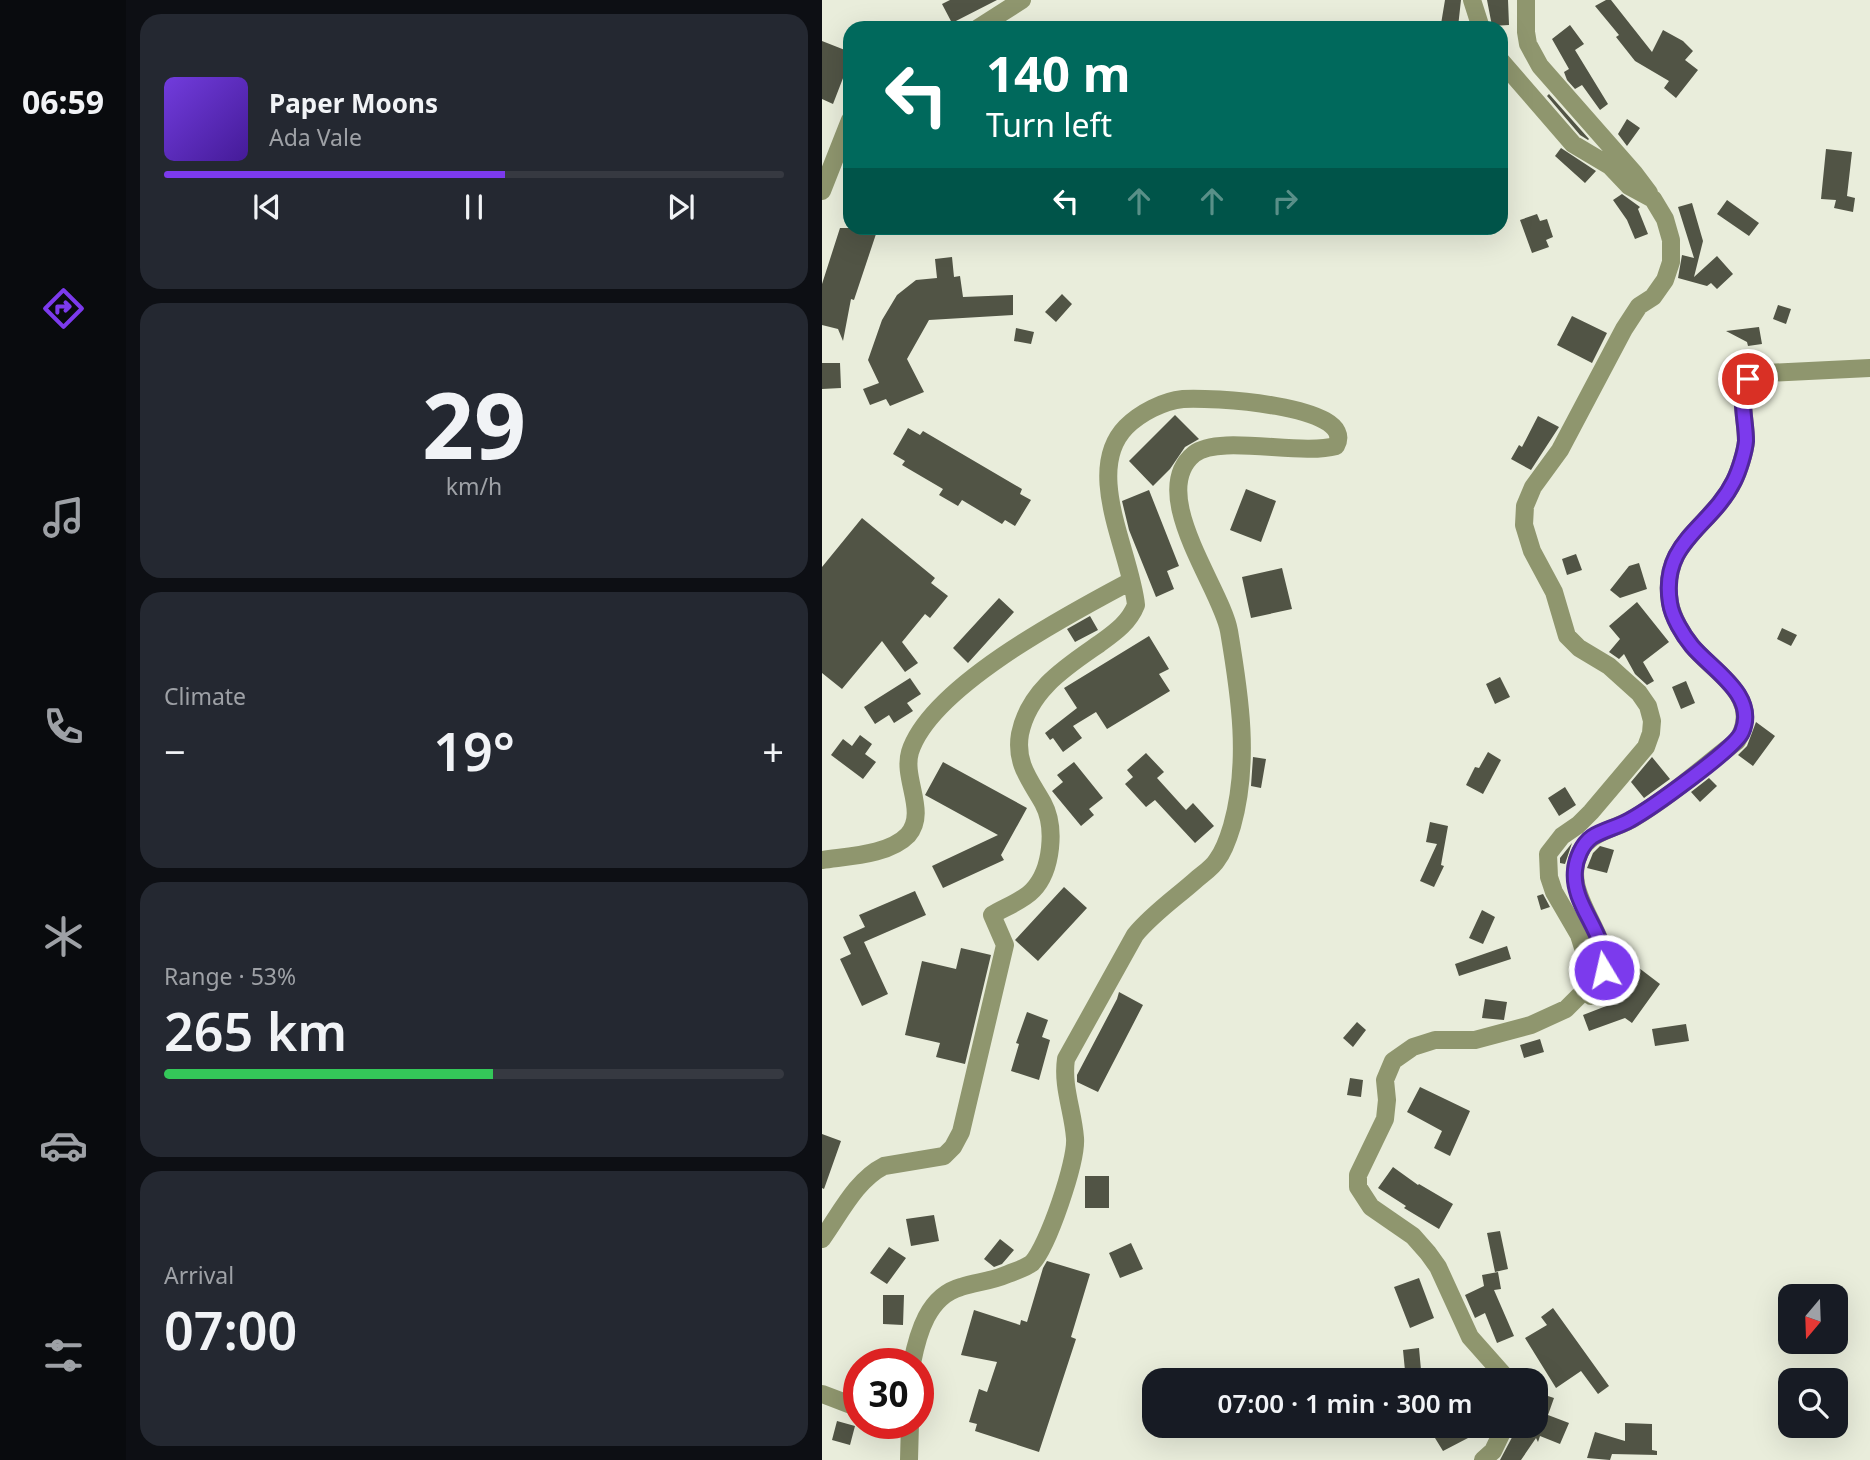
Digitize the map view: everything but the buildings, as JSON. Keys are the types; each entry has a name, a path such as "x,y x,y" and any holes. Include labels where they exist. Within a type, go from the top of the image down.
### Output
{"street":[{"path":"989,21 1022,0"},
{"path":"1472,0 1479,21"},
{"path":"1526,0 1528,44 1540,66 1634,173 1665,219 1671,240 1671,262 1665,280 1653,297 1639,306 1624,329 1560,450 1533,487 1525,506 1524,525 1532,551 1554,592 1567,636 1579,648 1609,666 1639,693 1648,706 1652,720 1646,747 1591,811 1578,825 1562,836 1548,854 1549,877 1554,892 1579,935 1589,967 1590,979 1585,990 1566,1009"},
{"path":"1508,69 1573,144 1610,166 1629,186 1653,199"},
{"path":"822,191 843,138"},
{"path":"1497,1368 1470,1338 1438,1267 1412,1236 1371,1207 1358,1186 1359,1175 1385,1119 1385,1080 1393,1061 1413,1047 1435,1040 1475,1040 1531,1025 1589,997 1598,988 1606,956 1578,894 1575,880 1575,868 1583,846 1591,838 1652,808 1737,741 1742,732 1744,712 1737,693 1724,676 1692,646 1678,625 1670,604 1670,578 1674,560 1684,541 1711,515 1734,481 1746,443 1742,391 1748,379 1766,373 1870,368"},
{"path":"822,1239 869,1175 884,1166 944,1156 953,1147 961,1132 1005,945 992,915 1033,890 1046,866 1050,849 1050,823 1045,806 1023,771 1019,756 1020,735 1025,719 1046,684 1058,672 1107,638 1132,615 1136,606 1107,470 1109,456 1116,441 1137,417 1181,399 1215,399 1274,405 1310,413 1328,422 1337,432 1336,446 1325,449 1223,446 1193,454 1184,466 1179,495 1181,517 1229,628 1242,721 1240,789 1231,828 1217,861 1149,918 1135,935 1066,1059 1064,1076 1076,1142 1056,1219 1031,1264 989,1282 959,1287 935,1304 926,1316 916,1348"},
{"path":"822,860 895,845 906,837 914,826 916,814 909,777 909,755 917,735 928,720 955,693 1045,628 1131,581"},
{"path":"822,1394 843,1402"},
{"path":"1483,1460 1493,1451 1499,1438"},
{"path":"907,1439 909,1460"}],"route":[{"path":"1604,970 1606,956 1586,914 1575,880 1575,868 1583,846 1591,838 1652,808 1737,741 1745,722 1737,693 1724,676 1692,646 1678,625 1670,604 1670,578 1674,560 1684,541 1711,515 1734,481 1746,443 1742,391 1748,379"}]}
